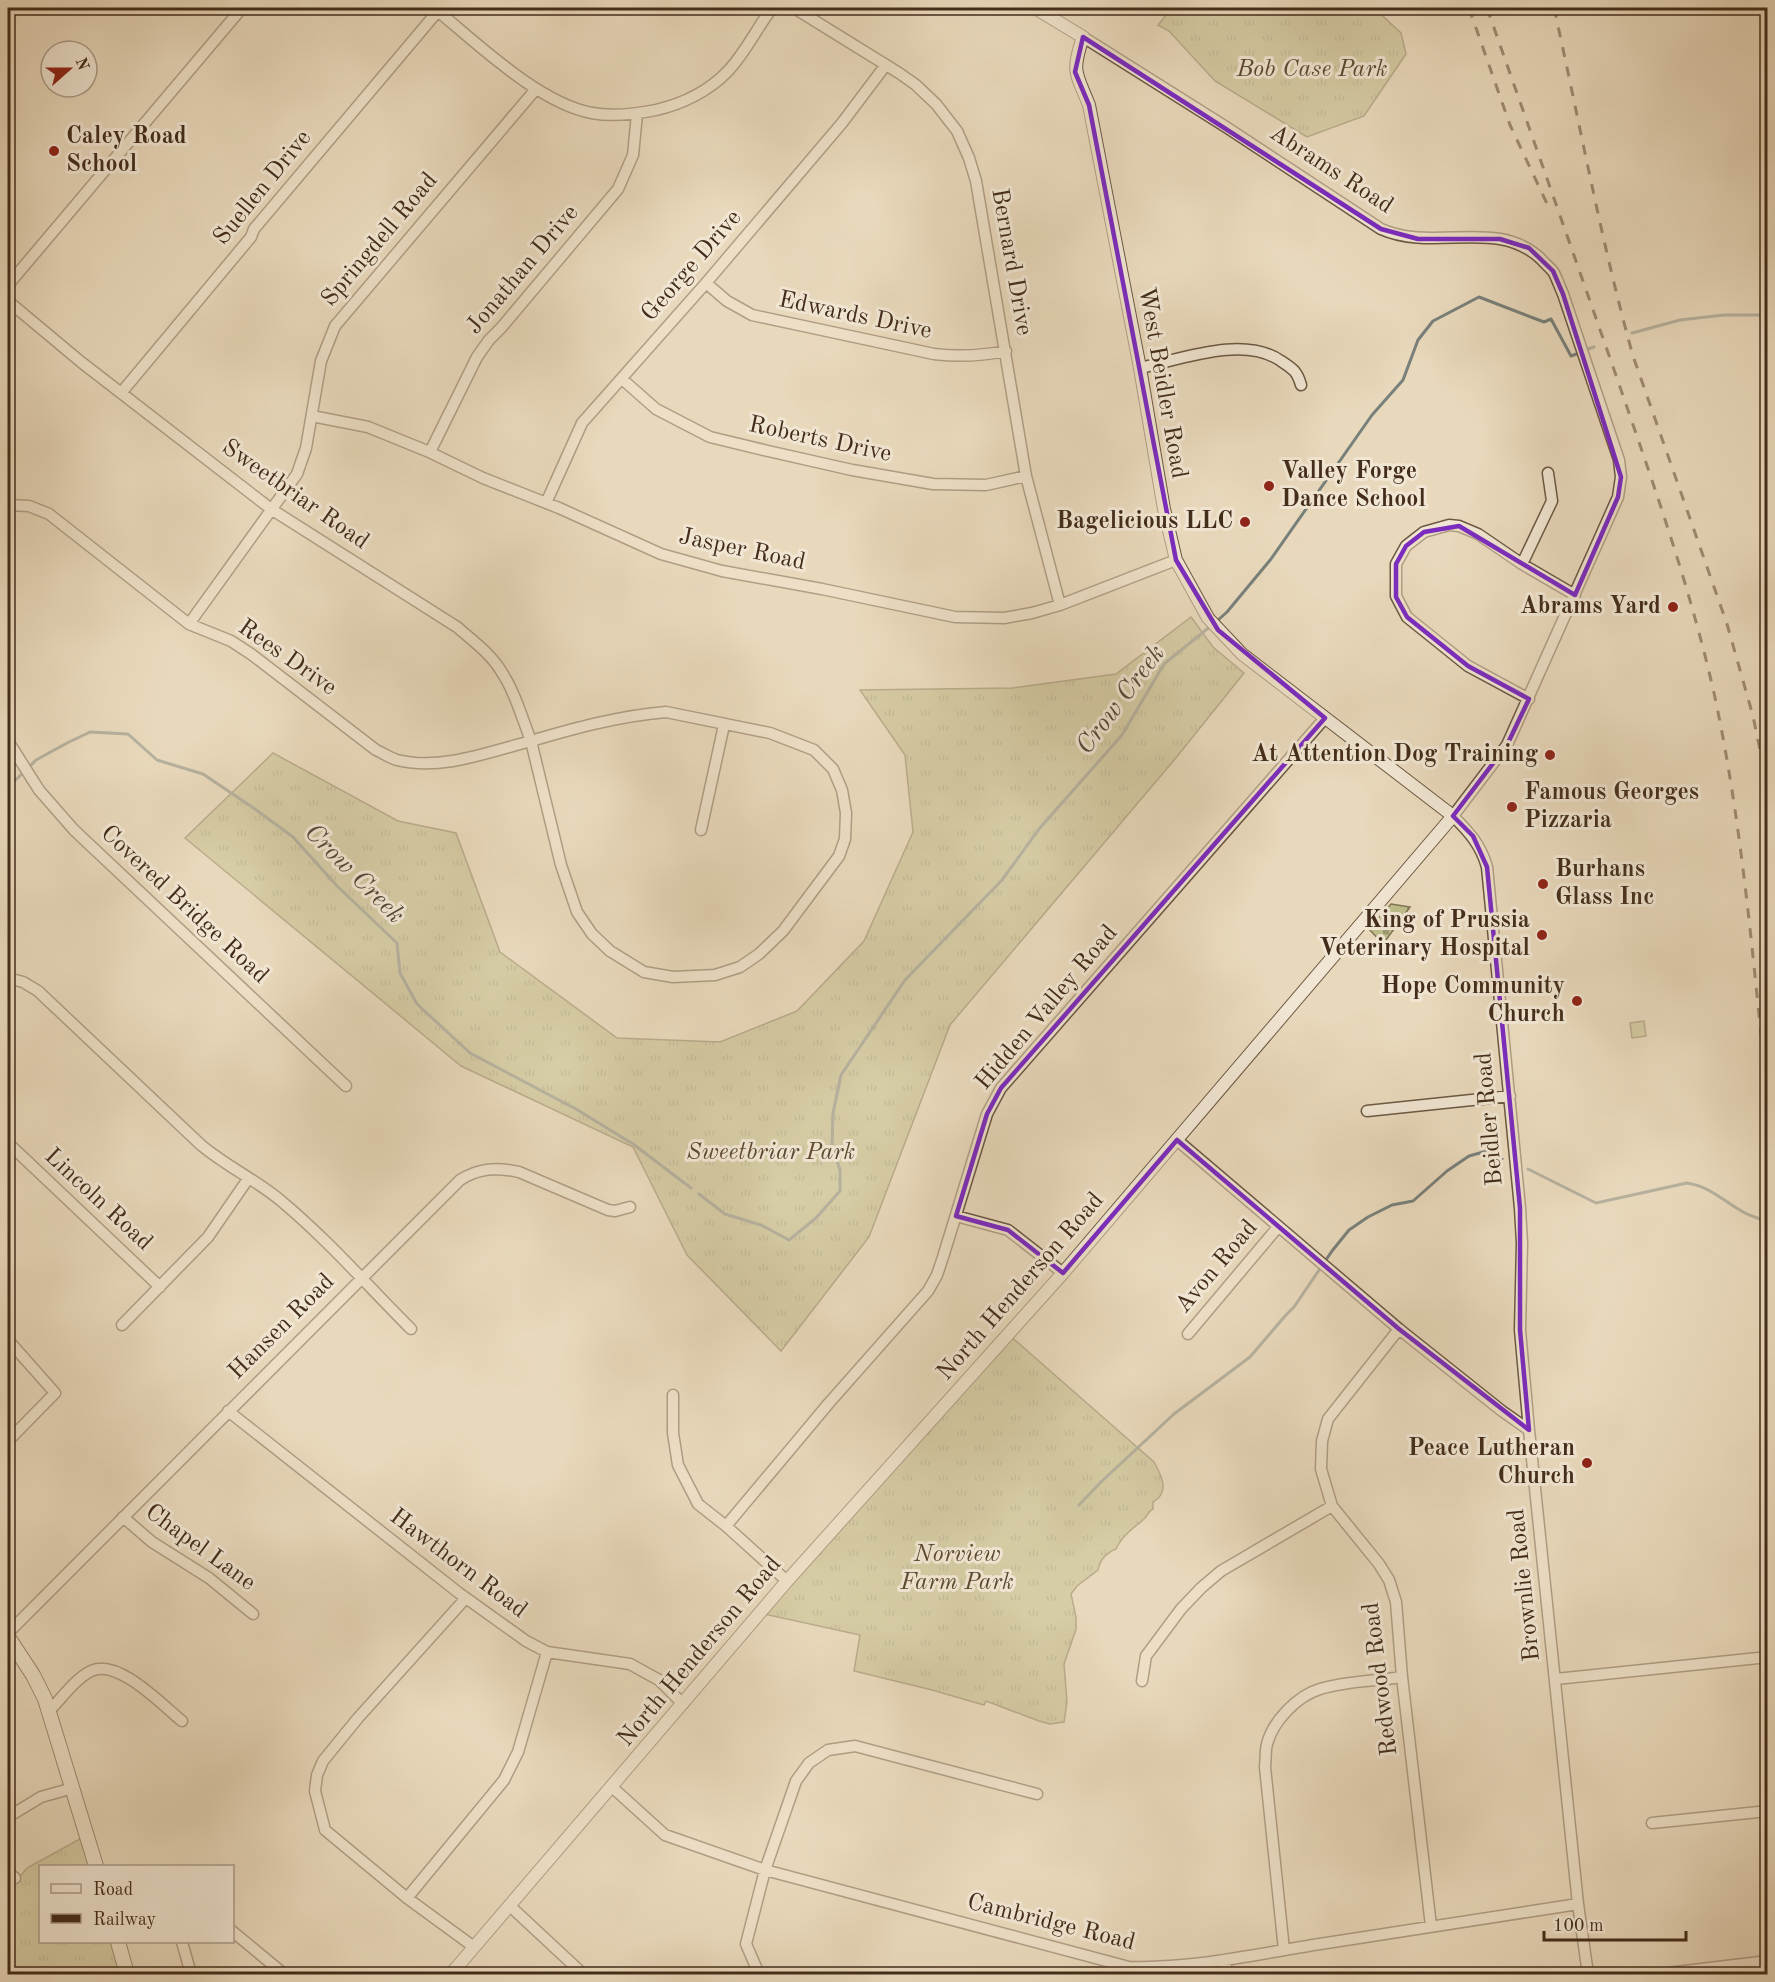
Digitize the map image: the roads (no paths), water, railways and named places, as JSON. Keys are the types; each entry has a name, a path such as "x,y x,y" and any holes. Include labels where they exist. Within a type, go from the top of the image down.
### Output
{"main road":[{"path":"8,1635 33,1675 50,1710 96,1865"},
{"path":"119,1943 127,1974"}],"street":[{"path":"8,285 242,8"},
{"path":"436,9 459,31 536,89 564,104 593,113 638,114 669,107 691,98 720,78 736,62 772,8"},
{"name":"Bernard Drive","path":"794,8 916,86 937,105 957,131 976,181 1026,476 1060,605"},
{"path":"1035,8 1083,37"},
{"name":"Suellen Drive","path":"121,393 436,9"},
{"name":"Abrams Road","path":"1083,37 1381,229 1392,234 1418,239 1500,239 1516,242 1529,248 1553,271 1619,460 1621,484 1618,497 1575,595"},
{"name":"West Beidler Road","path":"1083,37 1075,72 1089,105 1140,368 1160,488 1176,561 1208,618 1242,654 1453,816"},
{"name":"George Drive","path":"546,503 582,423 706,283 842,123 885,66"},
{"name":"Springdell Road","path":"189,624 297,474 306,448 321,361 335,326 536,89"},
{"name":"Jonathan Drive","path":"430,452 465,378 489,340 618,189 633,155 638,114"},
{"name":"Edwards Drive","path":"706,283 727,301 752,315 934,354 957,357 980,356 1005,351"},
{"name":"Sweetbriar Road","path":"8,301 121,393 271,509 458,627 478,645 501,670 531,741 561,865 577,912 592,934 609,951 644,972 673,977 711,976 740,967 759,954 783,931 839,856 845,839 846,813 842,790 833,769 814,750 770,732 724,725"},
{"path":"1140,368 1225,349 1252,349 1267,352 1297,373 1301,385"},
{"name":"Roberts Drive","path":"622,379 656,409 710,437 768,451 852,470 933,484 986,485 1026,476"},
{"name":"Jasper Road","path":"312,416 368,427 661,554 722,571 956,617 1004,618 1032,614 1176,561"},
{"path":"1522,564 1552,501 1548,473"},
{"name":"Rees Drive","path":"8,506 29,506 49,514 189,624 231,641 250,653 376,750 395,760 415,763 456,760 571,729 641,714 666,712 724,725"},
{"path":"1529,699 1468,666 1416,625 1404,612 1396,596 1396,564 1406,546 1424,532 1449,525 1459,526 1478,534 1522,564 1575,595"},
{"name":"North Henderson Road","path":"451,1974 787,1581 1063,1273 1453,816 1507,745 1575,595"},
{"name":"Hidden Valley Road","path":"726,1526 829,1403 922,1299 937,1275 987,1114 1001,1088 1325,718"},
{"path":"701,831 724,725"},
{"name":"Covered Bridge Road","path":"8,741 27,774 74,830 346,1086"},
{"name":"Beidler Road","path":"1453,816 1473,836 1482,851 1487,867 1522,1243 1520,1330 1529,1430"},
{"path":"8,978 23,982 38,991 201,1145 226,1165 280,1200 411,1329"},
{"path":"1367,1111 1510,1096"},
{"path":"1177,1140 1399,1329 1502,1412 1529,1430"},
{"name":"Lincoln Road","path":"8,1143 160,1287"},
{"name":"Hansen Road","path":"8,1635 451,1187 465,1177 478,1171 498,1168 519,1172 608,1210 615,1211 630,1207"},
{"path":"122,1325 208,1237 249,1179"},
{"path":"956,1216 1008,1230 1063,1273"},
{"name":"Avon Road","path":"1188,1334 1278,1227"},
{"name":"Redwood Road","path":"1399,1329 1328,1419 1322,1441 1321,1469 1332,1506 1389,1580 1396,1602 1402,1677 1431,1926"},
{"path":"8,1340 55,1393 8,1442"},
{"path":"673,1395 672,1433 678,1465 698,1504 787,1581"},
{"name":"Hawthorn Road","path":"228,1411 465,1599 519,1637 548,1652 630,1664 659,1680 683,1704"},
{"name":"Brownlie Road","path":"1529,1430 1578,1904 1588,1974"},
{"path":"1142,1681 1146,1656 1180,1609 1202,1588 1221,1571 1332,1506"},
{"name":"Chapel Lane","path":"123,1517 152,1542 209,1578 253,1614"},
{"path":"465,1599 358,1718 323,1761 317,1775 315,1791 325,1830 407,1898 474,1947"},
{"path":"407,1898 504,1780 518,1752 548,1652"},
{"path":"1556,1679 1767,1657"},
{"path":"50,1710 89,1672 109,1668 127,1677 182,1721"},
{"path":"1284,1950 1265,1767 1267,1745 1272,1730 1280,1718 1318,1689 1402,1677"},
{"path":"759,1974 746,1944 765,1870 796,1781 809,1763 828,1750 855,1746 1037,1794"},
{"name":"Cambridge Road","path":"612,1787 665,1836 765,1870 1129,1967 1168,1968 1226,1960 1578,1904"},
{"path":"8,1817 36,1800 73,1788"},
{"path":"1652,1823 1767,1811"},
{"path":"510,1906 570,1970 583,1974"},
{"path":"234,1933 284,1974"},
{"path":"183,1943 191,1974"},
{"path":"1226,1960 1226,1974"},
{"path":"1668,1973 1767,1961"}],"waterway":[{"name":"Crow Creek","path":"1217,621 1271,559 1372,415 1403,380 1418,340 1433,321 1479,297 1544,322 1551,319 1571,356 1579,353"},
{"name":"Crow Creek","path":"1632,333 1680,320 1724,315 1768,315"},
{"name":"Crow Creek","path":"1585,350 1594,347"},
{"name":"Crow Creek","path":"699,1194 725,1214 761,1225 789,1240 816,1218 840,1191 840,1170 832,1146 833,1113 841,1075 905,980 1002,880 1039,829 1122,735 1164,664 1212,625"},
{"name":"Crow Creek","path":"29,767 36,760 90,732 128,734 157,760 203,774 293,837 337,886 397,943 400,973 417,1004 470,1053 576,1109 633,1144 691,1188"},
{"name":"Crow Creek","path":"8,787 24,772"},
{"path":"1079,1505 1174,1414 1250,1357 1294,1307 1349,1230 1392,1205 1413,1201 1447,1171 1469,1156 1487,1151 1502,1159"},
{"path":"1528,1169 1596,1203 1687,1183 1696,1185 1711,1191 1745,1213 1768,1223"}],"railway":[{"path":"1469,8 1510,125 1550,210"},
{"path":"1487,8 1671,537 1704,653 1733,794 1768,1100"},
{"path":"1554,8 1621,313 1633,356 1727,624 1753,716 1768,789"}],"place":[{"name":"Caley Road School","path":"54,151"},
{"name":"Valley Forge Dance School","path":"1269,486"},
{"name":"Bagelicious LLC","path":"1245,522"},
{"name":"Abrams Yard","path":"1673,607"},
{"name":"At Attention Dog Training","path":"1550,755"},
{"name":"Famous Georges Pizzaria","path":"1512,807"},
{"name":"Burhans Glass Inc","path":"1543,884"},
{"name":"King of Prussia Veterinary Hospital","path":"1542,935"},
{"name":"Hope Community Church","path":"1577,1001"},
{"name":"Peace Lutheran Church","path":"1587,1463"}],"park label":[{"name":"Bob Case Park","path":"1312,70"},
{"name":"Sweetbriar Park","path":"771,1153"},
{"name":"Norview Farm Park","path":"957,1569"}]}
